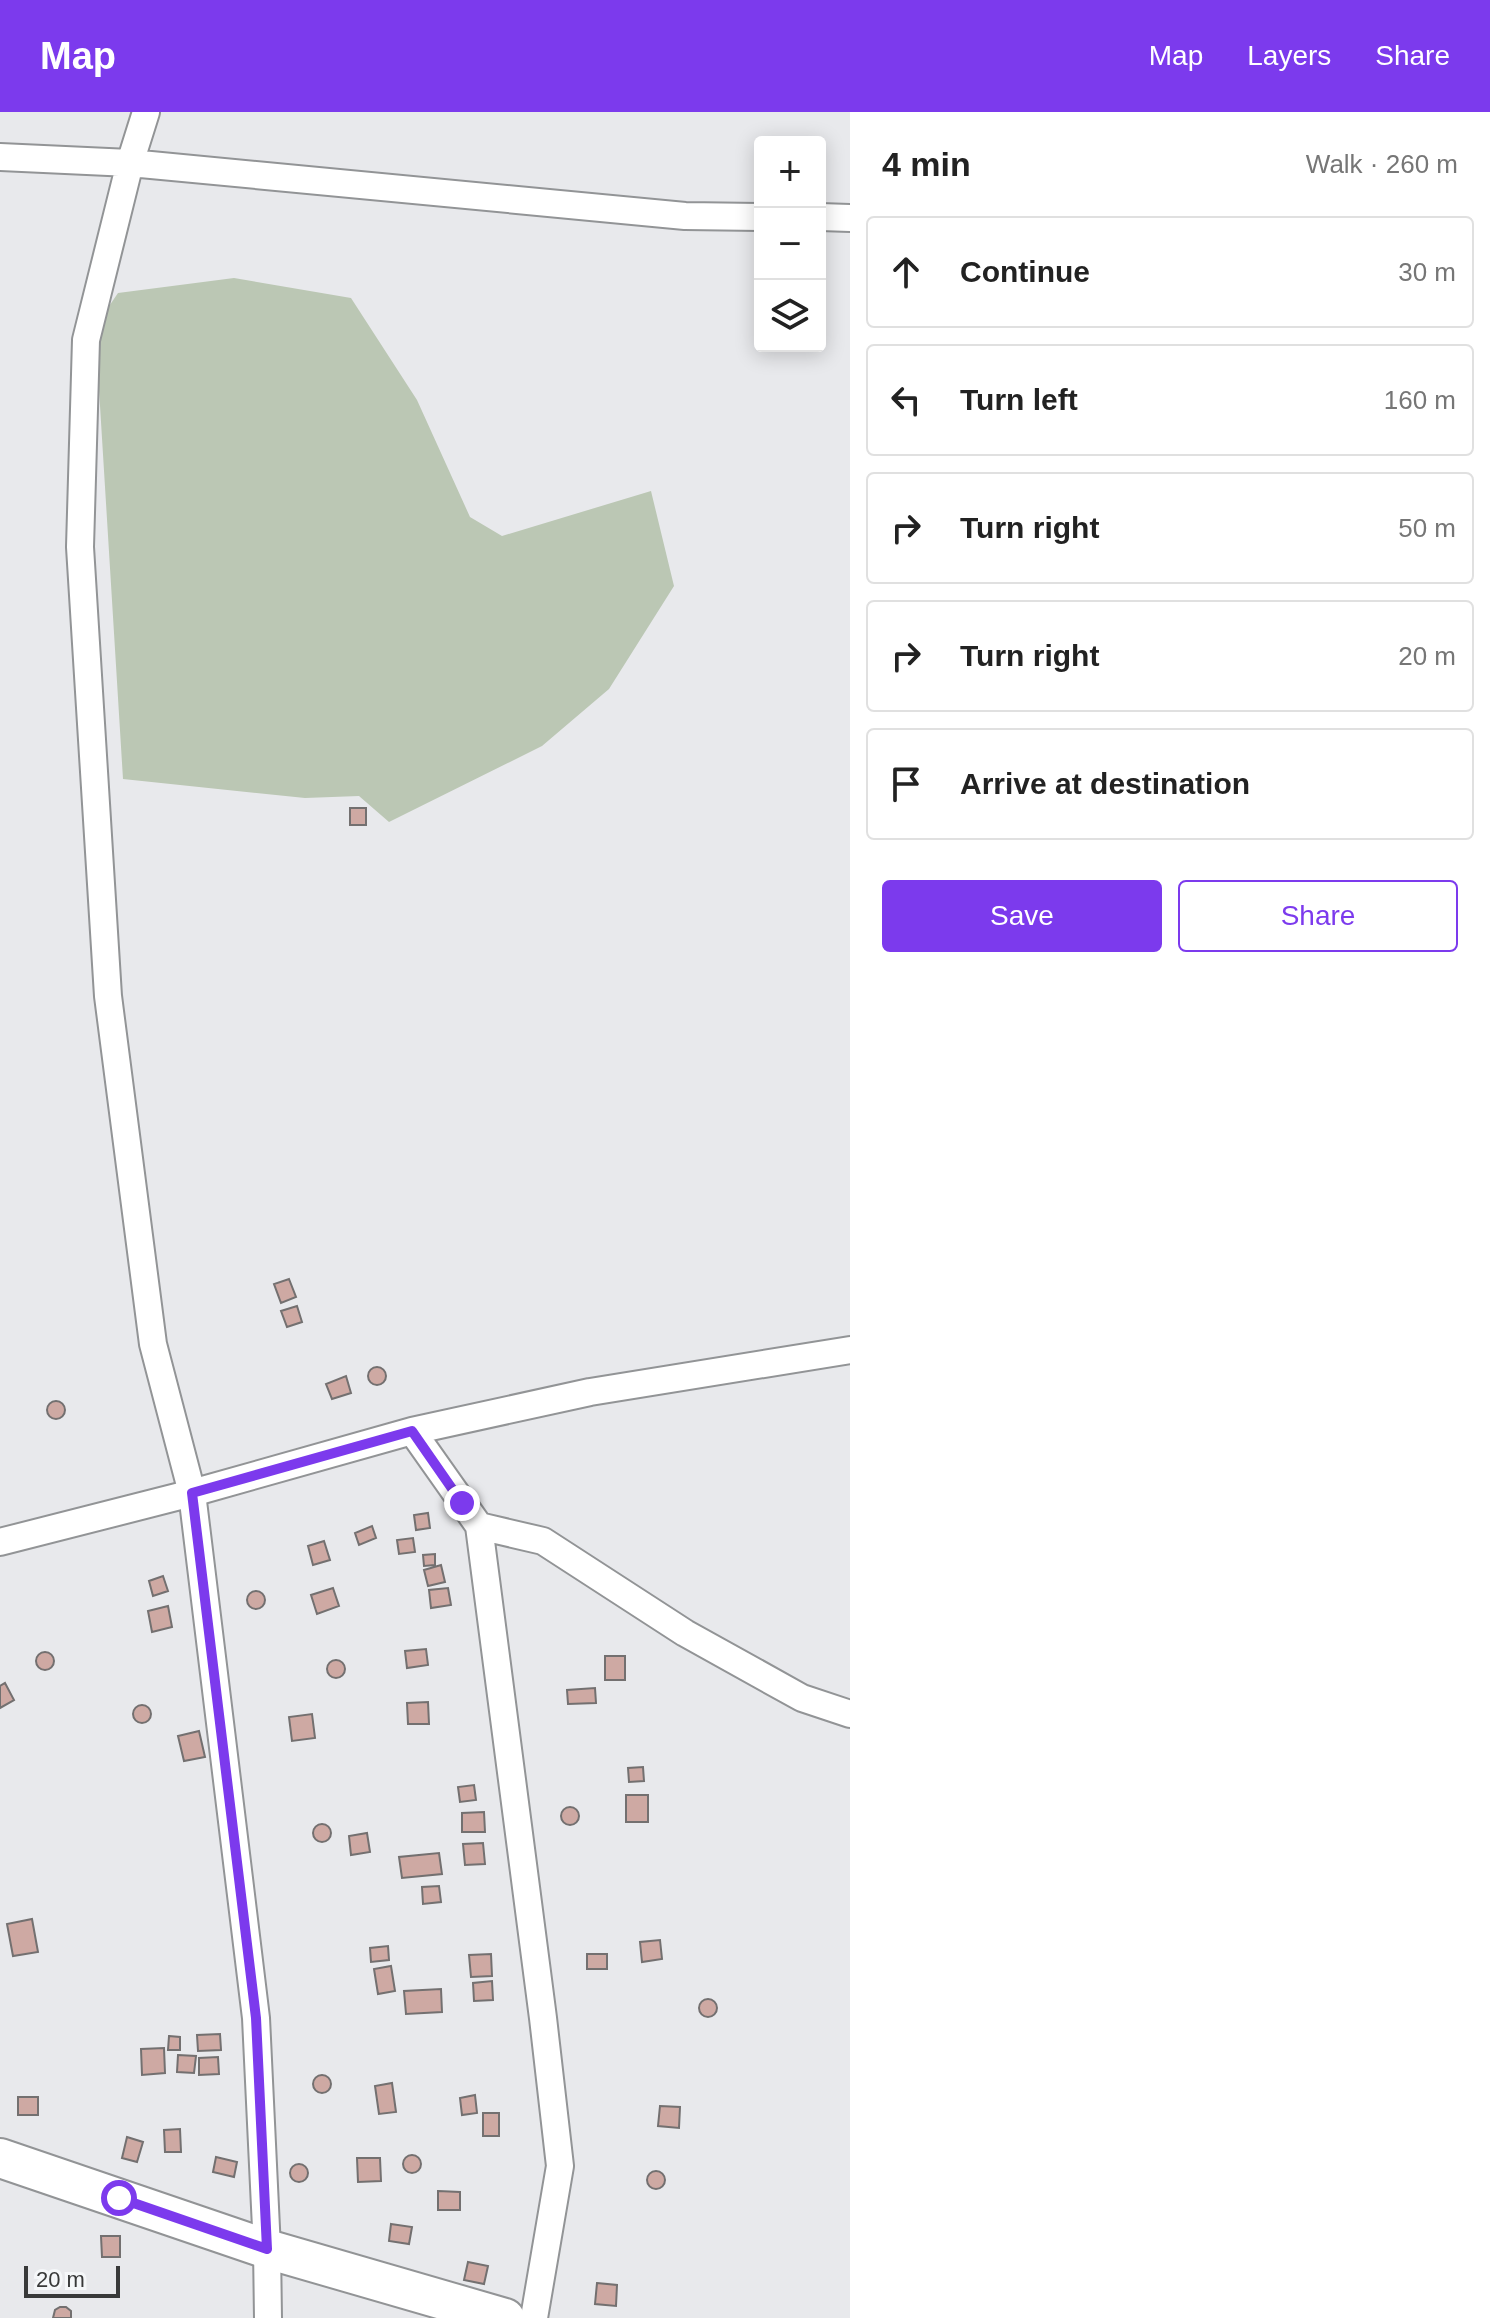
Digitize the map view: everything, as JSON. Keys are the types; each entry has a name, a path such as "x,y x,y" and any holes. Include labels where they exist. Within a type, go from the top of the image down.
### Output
{"main road":[{"path":"0,2158 267,2249 505,2318"}],"street":[{"path":"146,112 130,163 86,340 80,547 108,996 153,1344 192,1493 256,2018 268,2318"},
{"path":"0,157 130,163 685,216 754,217"},
{"path":"826,217 850,218"},
{"path":"0,1542 192,1493 412,1431 590,1392 850,1350"},
{"path":"412,1431 479,1526 560,2166 534,2318"},
{"path":"479,1526 543,1541 685,1633 802,1698 850,1714"}],"green space":[{"path":"234,278 351,298 417,400 470,517 502,536 651,491 674,586 609,689 542,746 389,822 359,796 305,798 123,779 97,357 99,321 118,293"}],"building":[{"path":"350,808 366,808 366,825 350,825"},
{"path":"289,1279 296,1297 281,1303 274,1284"},
{"path":"297,1306 302,1322 287,1327 281,1311"},
{"path":"373,1367 381,1367 386,1376 384,1383 373,1385 368,1380 368,1372"},
{"path":"346,1376 351,1393 332,1399 326,1384"},
{"path":"52,1401 60,1401 65,1410 63,1417 52,1419 47,1414 47,1406"},
{"path":"428,1513 430,1528 416,1530 414,1515"},
{"path":"372,1526 376,1538 359,1545 355,1533"},
{"path":"413,1538 415,1552 399,1554 397,1540"},
{"path":"324,1541 330,1560 313,1565 308,1546"},
{"path":"435,1554 435,1565 424,1566 423,1555"},
{"path":"441,1565 445,1582 428,1586 424,1570"},
{"path":"163,1576 168,1591 153,1596 149,1581"},
{"path":"333,1588 339,1606 317,1614 311,1595"},
{"path":"448,1588 451,1605 431,1608 429,1590"},
{"path":"252,1591 260,1591 265,1600 263,1607 252,1609 247,1604 247,1596"},
{"path":"168,1606 172,1627 152,1632 148,1611"},
{"path":"426,1649 428,1665 407,1668 405,1651"},
{"path":"41,1652 49,1652 54,1661 52,1668 41,1670 36,1665 36,1657"},
{"path":"605,1656 625,1656 625,1680 605,1680"},
{"path":"332,1660 340,1660 345,1669 343,1676 332,1678 327,1673 327,1665"},
{"path":"5,1683 14,1700 0,1708 0,1686"},
{"path":"595,1688 596,1703 568,1704 567,1690"},
{"path":"428,1702 429,1724 408,1724 407,1703"},
{"path":"138,1705 146,1705 151,1714 149,1721 138,1723 133,1718 133,1710"},
{"path":"312,1714 315,1738 292,1741 289,1717"},
{"path":"199,1731 205,1757 184,1761 178,1736"},
{"path":"643,1767 644,1781 629,1782 628,1768"},
{"path":"474,1785 476,1800 460,1802 458,1787"},
{"path":"626,1795 648,1795 648,1822 626,1822"},
{"path":"566,1807 574,1807 579,1816 577,1823 566,1825 561,1820 561,1812"},
{"path":"484,1812 485,1832 462,1832 462,1813"},
{"path":"318,1824 326,1824 331,1833 329,1840 318,1842 313,1837 313,1829"},
{"path":"367,1833 370,1852 351,1855 349,1836"},
{"path":"483,1843 485,1864 465,1865 463,1844"},
{"path":"439,1853 442,1874 402,1878 399,1857"},
{"path":"439,1886 441,1902 423,1904 422,1887"},
{"path":"32,1919 38,1952 13,1956 7,1924"},
{"path":"660,1940 662,1959 642,1962 640,1942"},
{"path":"388,1946 389,1960 371,1962 370,1948"},
{"path":"491,1954 492,1976 471,1977 469,1955"},
{"path":"587,1954 607,1954 607,1969 587,1969"},
{"path":"391,1966 395,1991 378,1994 374,1969"},
{"path":"492,1981 493,2000 474,2001 473,1983"},
{"path":"441,1989 442,2012 406,2014 404,1991"},
{"path":"704,1999 712,1999 717,2008 715,2015 704,2017 699,2012 699,2004"},
{"path":"220,2034 221,2050 198,2051 197,2035"},
{"path":"169,2036 180,2037 180,2050 168,2050"},
{"path":"164,2048 165,2073 142,2075 141,2049"},
{"path":"178,2055 196,2056 194,2073 177,2072"},
{"path":"218,2057 219,2074 199,2075 199,2058"},
{"path":"318,2075 326,2075 331,2084 329,2091 318,2093 313,2088 313,2080"},
{"path":"392,2083 396,2112 379,2114 375,2086"},
{"path":"475,2095 477,2113 462,2115 460,2098"},
{"path":"18,2097 38,2097 38,2115 18,2115"},
{"path":"660,2106 680,2107 679,2128 658,2126"},
{"path":"483,2113 499,2113 499,2136 483,2136"},
{"path":"180,2129 181,2152 165,2152 164,2130"},
{"path":"127,2137 143,2142 137,2162 122,2158"},
{"path":"408,2155 416,2155 421,2164 419,2171 408,2173 403,2168 403,2160"},
{"path":"216,2157 237,2162 234,2177 213,2172"},
{"path":"357,2158 380,2158 381,2181 358,2182"},
{"path":"295,2164 303,2164 308,2173 306,2180 295,2182 290,2177 290,2169"},
{"path":"652,2171 660,2171 665,2180 663,2187 652,2189 647,2184 647,2176"},
{"path":"438,2191 460,2192 460,2210 438,2210"},
{"path":"391,2224 412,2227 409,2244 389,2241"},
{"path":"101,2236 120,2236 120,2257 102,2257"},
{"path":"468,2262 488,2266 484,2284 464,2280"},
{"path":"597,2283 617,2285 616,2306 595,2304"},
{"path":"60,2307 71,2311 71,2318 53,2318 55,2310"}],"route":[{"path":"119,2198 267,2249 256,2018 192,1493 412,1431 462,1503"}]}
